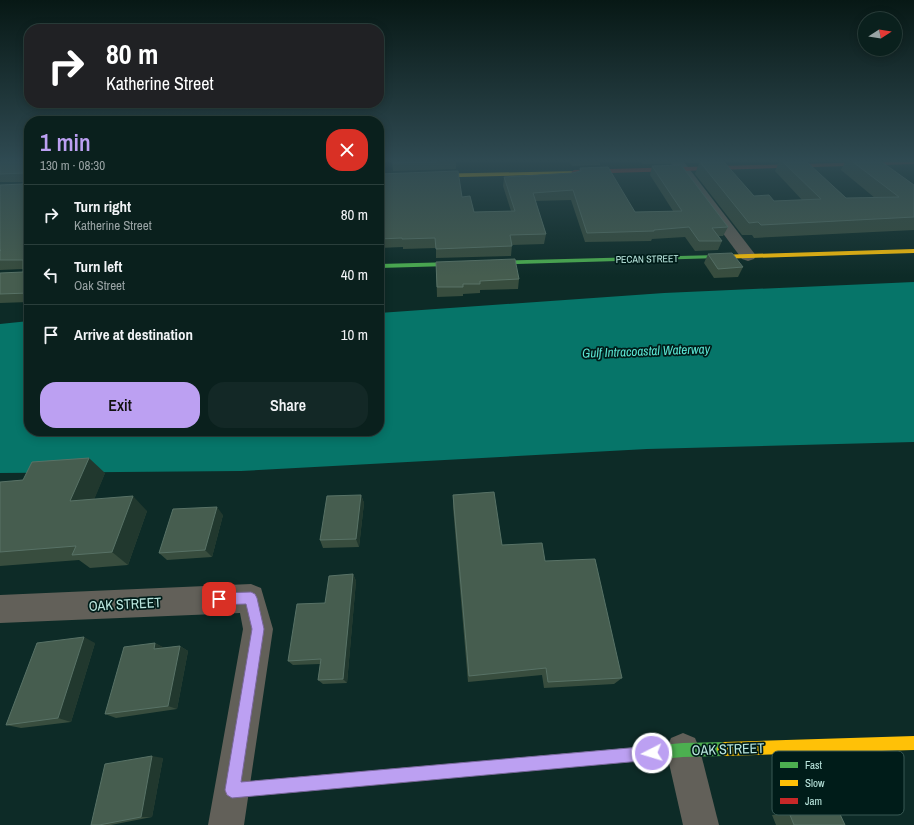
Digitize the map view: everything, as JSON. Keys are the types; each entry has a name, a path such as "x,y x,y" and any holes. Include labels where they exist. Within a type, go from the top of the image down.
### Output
{"street":[{"path":"706,200 748,256"},
{"name":"PECAN STREET","path":"384,266 914,251"},
{"name":"OAK STREET","path":"0,609 251,598 258,629 232,790 683,750 914,743"},
{"path":"683,750 701,825"},
{"path":"226,825 232,790"}],"water":[{"name":"Gulf Intracoastal Waterway","path":"914,282 914,442 647,449 241,471 0,473 0,324 24,322 24,436 384,436 384,313 664,293"}],"building":[{"path":"0,200 24,200 24,293 0,294 0,273 23,272 23,260 0,260"},
{"path":"384,200 471,200 474,212 515,211 512,200 535,200 546,234 510,235 512,246 436,249 435,238 384,239"},
{"path":"576,200 628,200 635,212 682,211 675,200 708,200 728,227 712,228 722,241 699,241 689,227 654,231 587,233"},
{"path":"731,200 914,200 914,217 761,225 758,222 749,223"},
{"path":"732,253 743,267 718,269 708,254"},
{"path":"515,259 519,279 480,281 480,284 463,284 463,287 437,287 436,262"},
{"path":"89,458 70,501 133,496 112,552 72,555 76,546 0,552 0,482 23,480 32,462"},
{"path":"494,492 502,545 542,543 545,561 595,559 622,678 548,682 546,668 469,676 453,495"},
{"path":"361,495 356,539 320,540 327,496"},
{"path":"217,507 205,550 159,553 173,509"},
{"path":"353,574 343,679 318,680 321,659 288,661 297,604 325,603 329,576"},
{"path":"84,637 58,718 6,725 37,643"},
{"path":"155,643 154,649 180,646 168,706 105,714 124,647"},
{"path":"152,756 141,817 99,825 91,825 105,764"},
{"path":"790,815 840,815 845,825 794,825"}],"traffic: fast":[{"path":"384,266 717,257"},
{"path":"429,773 683,750 724,749"}],"traffic: slow":[{"path":"717,257 914,251"},
{"path":"724,749 914,743"},
{"path":"232,790 429,773"}],"route":[{"path":"219,599 251,598 258,629 232,790 652,753"}]}
